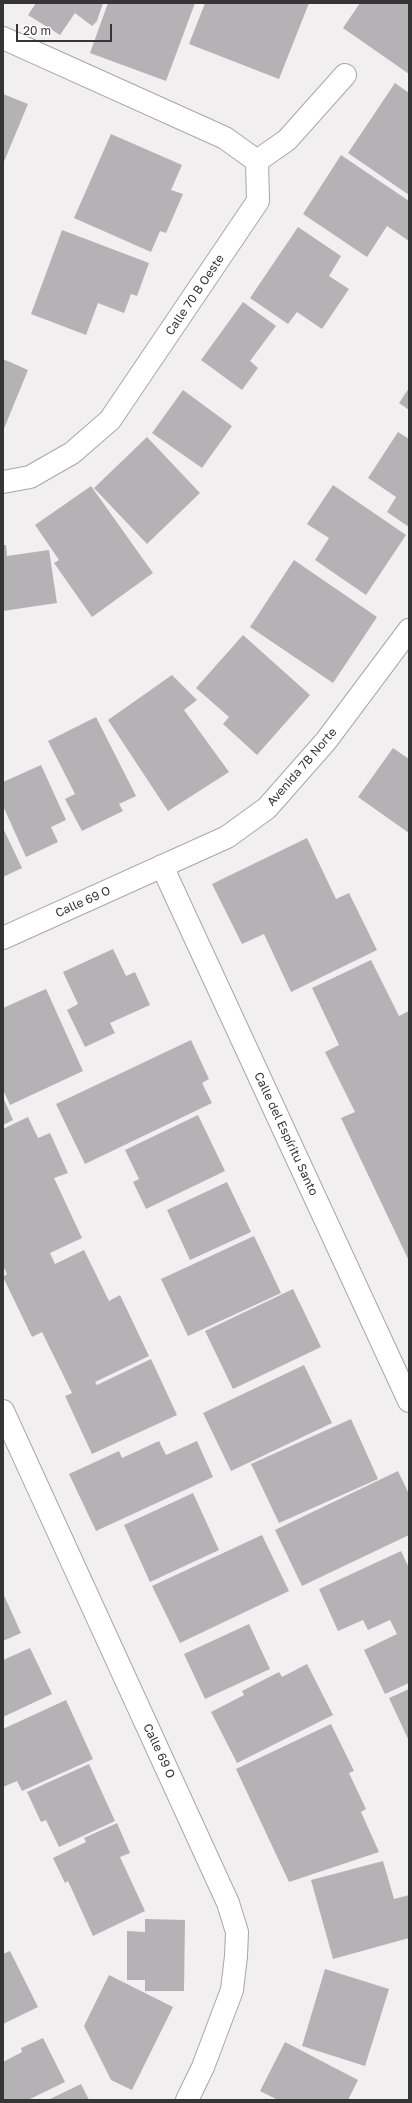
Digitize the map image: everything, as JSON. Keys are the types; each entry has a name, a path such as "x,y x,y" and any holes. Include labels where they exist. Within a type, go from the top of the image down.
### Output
{"street":[{"path":"3,38 225,138 257,161 287,140 345,75"},
{"name":"Calle 70 B Oeste","path":"3,482 30,477 72,453 110,420 258,201 257,161"},
{"name":"Avenida 7B Norte","path":"162,866 227,837 267,808 326,741 409,630"},
{"name":"Calle 69 O","path":"3,938 162,866"},
{"name":"Calle del Espíritu Santo","path":"162,866 409,1402"},
{"name":"Calle 69 O","path":"3,1412 228,1903 237,1932 232,1990 203,2067 188,2100"}],"building":[{"path":"36,3 103,3 97,21 92,26 75,13 60,35 28,15"},
{"path":"108,3 195,3 166,81 90,53"},
{"path":"205,3 309,3 279,79 189,44"},
{"path":"360,3 409,3 409,74 343,28"},
{"path":"395,83 409,93 409,195 348,153"},
{"path":"3,94 28,104 3,164"},
{"path":"111,134 182,165 171,190 183,194 166,233 160,231 151,252 74,218"},
{"path":"341,155 409,201 409,241 387,226 367,257 303,214"},
{"path":"298,227 341,256 329,276 349,289 322,329 297,312 288,324 250,298"},
{"path":"62,230 149,263 137,296 131,294 124,313 98,303 86,335 31,314"},
{"path":"243,302 276,326 250,361 258,368 242,390 201,360"},
{"path":"3,359 28,370 3,431"},
{"path":"409,388 409,410 399,403"},
{"path":"183,390 232,426 202,468 152,433"},
{"path":"398,432 409,439 409,527 387,512 396,497 368,478"},
{"path":"147,437 200,493 147,544 94,488"},
{"path":"333,485 406,535 366,595 315,560 329,538 307,524"},
{"path":"91,486 153,573 92,617 54,563 59,560 35,525"},
{"path":"3,545 6,545 7,556 49,550 57,603 3,611"},
{"path":"294,560 377,617 333,683 250,627"},
{"path":"243,635 310,695 257,755 223,724 229,717 196,688"},
{"path":"172,675 197,700 184,710 229,772 168,811 108,720"},
{"path":"96,717 136,796 119,804 123,811 82,831 65,799 75,794 48,741"},
{"path":"393,748 409,759 409,833 358,797"},
{"path":"41,765 66,820 51,827 58,842 26,857 3,806 3,782"},
{"path":"3,828 22,868 3,877"},
{"path":"307,838 336,899 349,893 377,950 291,992 264,934 242,944 212,884"},
{"path":"113,949 126,976 135,972 150,1005 110,1023 115,1033 85,1047 67,1010 78,1004 63,972"},
{"path":"371,960 399,1016 409,1011 409,1261 341,1118 355,1112 325,1052 339,1045 312,988"},
{"path":"46,989 83,1071 10,1105 3,1090 3,1008"},
{"path":"191,1040 209,1079 202,1083 212,1103 85,1164 56,1104"},
{"path":"3,1097 13,1120 3,1125"},
{"path":"198,1115 225,1171 146,1209 133,1182 139,1179 125,1150"},
{"path":"28,1117 38,1138 50,1133 68,1173 54,1178 82,1238 50,1253 55,1264 84,1250 109,1301 120,1295 149,1356 95,1382 97,1385 151,1359 177,1415 92,1454 65,1396 72,1393 42,1332 32,1337 3,1277 7,1274 3,1266 3,1129"},
{"path":"227,1182 251,1232 190,1260 167,1210"},
{"path":"254,1236 281,1293 188,1336 161,1279"},
{"path":"293,1289 321,1347 233,1389 205,1331"},
{"path":"304,1365 332,1423 231,1471 203,1413"},
{"path":"351,1419 378,1479 279,1523 251,1464"},
{"path":"159,1441 166,1455 197,1441 213,1477 96,1531 69,1474 119,1451 122,1458"},
{"path":"398,1471 409,1494 409,1535 302,1586 275,1530"},
{"path":"193,1493 219,1550 150,1582 124,1525"},
{"path":"262,1535 289,1591 180,1643 152,1586"},
{"path":"401,1551 409,1568 409,1683 385,1694 364,1650 397,1634 390,1620 368,1630 363,1620 338,1631 319,1589"},
{"path":"3,1593 21,1633 3,1641"},
{"path":"249,1624 270,1669 205,1699 184,1654"},
{"path":"30,1648 52,1694 3,1717 3,1660"},
{"path":"307,1664 333,1715 237,1763 211,1712 244,1695 242,1691 279,1672 282,1677"},
{"path":"409,1689 409,1741 389,1698"},
{"path":"66,1700 93,1759 22,1791 17,1781 3,1787 3,1729"},
{"path":"331,1724 354,1771 349,1773 366,1809 361,1812 379,1852 289,1882 236,1769"},
{"path":"89,1764 115,1821 59,1847 46,1820 41,1822 27,1792"},
{"path":"117,1823 130,1853 120,1857 145,1911 93,1936 68,1881 65,1883 53,1858 86,1842 84,1838"},
{"path":"383,1861 394,1899 409,1895 409,1938 333,1959 311,1880"},
{"path":"145,1919 185,1920 184,1991 145,1991 145,1980 127,1980 127,1931 145,1932"},
{"path":"10,1951 38,2007 3,2024 3,1954"},
{"path":"325,1969 389,1989 365,2066 302,2046"},
{"path":"109,1975 173,2007 132,2090 111,2080 84,2026"},
{"path":"43,2038 65,2082 28,2100 3,2100 3,2062 22,2052 21,2048"},
{"path":"285,2042 358,2080 348,2100 278,2100 260,2091"},
{"path":"81,2084 89,2100 48,2100"}]}
